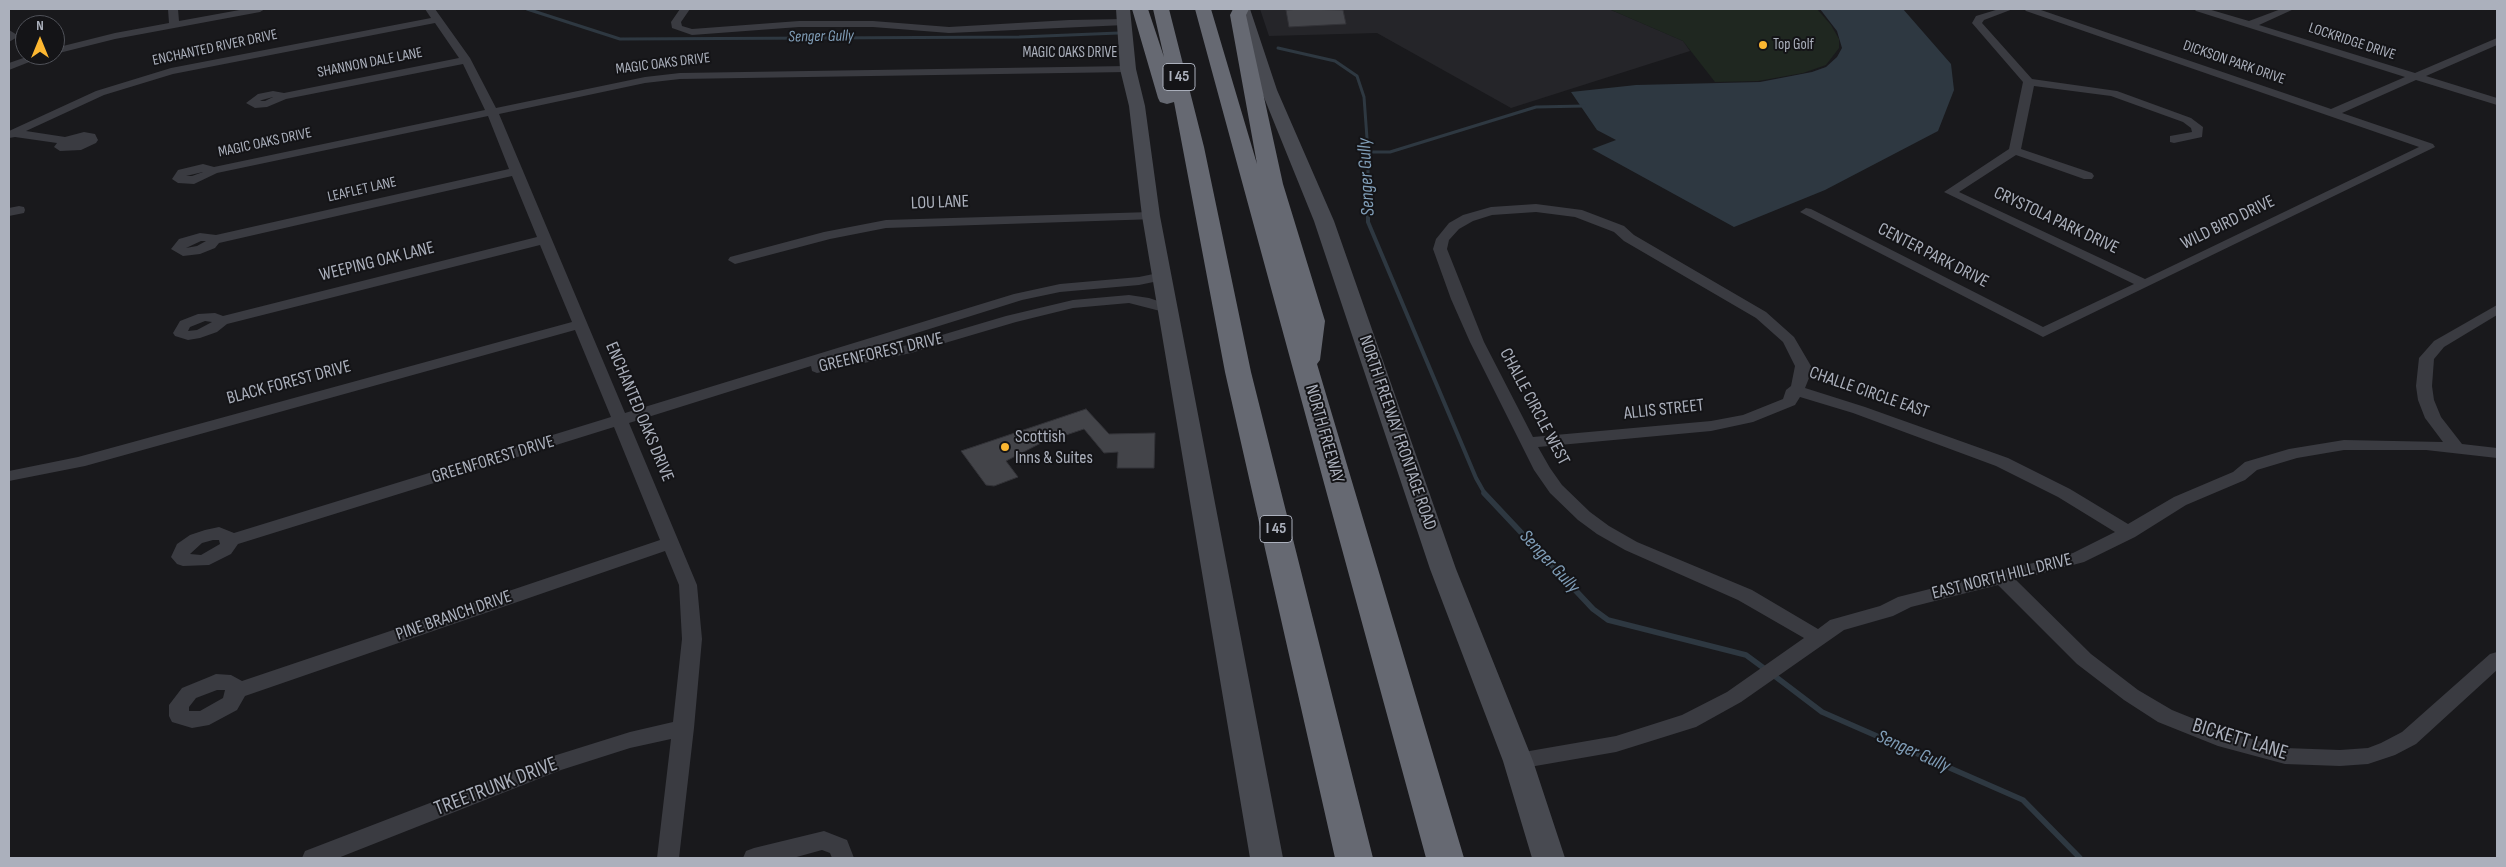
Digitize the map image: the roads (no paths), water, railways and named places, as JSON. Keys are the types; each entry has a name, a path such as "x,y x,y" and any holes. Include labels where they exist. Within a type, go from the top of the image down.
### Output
{"highway":[{"name":"I 45","path":"1161,9 1178,76 1238,372 1354,858"},
{"name":"NORTH FREEWAY","path":"1203,9 1446,858"},
{"path":"1242,9 1238,15 1272,184 1313,321 1305,368"},
{"path":"1129,13 1176,124 1188,187 1204,199"}],"main road":[{"name":"NORTH FREEWAY FRONTAGE ROAD","path":"1242,9 1269,90 1324,221 1443,568 1518,761 1549,858"},
{"path":"1129,13 1128,69 1137,106 1151,216 1267,858"}],"street":[{"path":"173,9 174,24"},
{"path":"65,48 174,24 260,9"},
{"path":"685,9 676,22 677,28 692,32 798,24 873,24 918,29 958,30 1069,22 1129,13"},
{"path":"2008,9 1980,18 1977,22 2029,82 2113,94 2187,120 2197,127 2198,135 2174,139"},
{"name":"DICKSON PARK DRIVE","path":"2029,9 2429,147"},
{"name":"LOCKRIDGE DRIVE","path":"2199,9 2497,102"},
{"path":"2249,24 2289,9"},
{"name":"ENCHANTED OAKS DRIVE","path":"434,15 466,60 492,112 543,240 622,421 688,585 692,610 692,639 684,728 668,858"},
{"name":"ENCHANTED RIVER DRIVE","path":"11,134 100,93 171,71 434,15"},
{"path":"9,33 14,36 9,39"},
{"path":"2332,113 2416,77 2438,65 2497,41"},
{"name":"SHANNON DALE LANE","path":"281,97 466,60"},
{"name":"MAGIC OAKS DRIVE","path":"211,171 645,80 696,74 1128,69"},
{"path":"2029,82 2015,151 2088,176"},
{"path":"11,134 65,141"},
{"name":"WILD BIRD DRIVE","path":"2043,334 2429,147"},
{"name":"CRYSTOLA PARK DRIVE","path":"2015,151 1950,192 2145,284"},
{"name":"LEAFLET LANE","path":"214,240 517,171"},
{"name":"CHALLE CIRCLE EAST","path":"1476,216 1505,209 1536,208 1559,210 1596,219 1619,230 1629,238 1742,303 1783,333 1802,366 1803,373 1794,390 1859,410 2002,462 2064,493 2129,533"},
{"name":"CENTER PARK DRIVE","path":"1806,212 2043,334"},
{"name":"LOU LANE","path":"735,260 829,235 886,224 1151,216"},
{"name":"CHALLE CIRCLE WEST","path":"1476,216 1454,226 1443,239 1440,249 1458,299 1477,342 1528,444 1542,470 1556,489 1584,516 1603,530 1631,546 1745,595 1817,637"},
{"name":"WEEPING OAK LANE","path":"220,320 543,240"},
{"name":"GREENFOREST DRIVE","path":"230,540 756,380 963,313 1043,292 1163,276"},
{"path":"1111,300 1124,292 1125,289 1114,282"},
{"name":"GREENFOREST DRIVE","path":"756,380 910,349 1054,308 1111,300 1144,300 1168,309"},
{"path":"2456,448 2433,418 2426,400 2424,386 2427,358 2439,344 2497,309"},
{"path":"963,313 976,330"},
{"name":"BLACK FOREST DRIVE","path":"9,476 79,462 579,324"},
{"name":"ALLIS STREET","path":"1528,444 1710,426 1738,421 1788,402 1794,390"},
{"name":"EAST NORTH HILL DRIVE","path":"1518,761 1616,744 1653,734 1689,720 1734,697 1817,637 1837,625 1886,611 1905,602 2078,558 2129,533 2180,501 2239,476 2251,466 2295,453 2344,445 2426,445 2497,453"},
{"name":"PINE BRANCH DRIVE","path":"236,691 672,542"},
{"name":"BICKETT LANE","path":"2002,578 2084,659 2131,695 2165,716 2225,740 2285,756 2340,758 2368,756 2388,750 2409,738 2497,659"},
{"name":"TREETRUNK DRIVE","path":"313,858 555,764 630,740 684,728"},
{"path":"754,858 781,856 814,841 824,840 839,846 843,858"}],"waterway":[{"name":"Senger Gully","path":"527,9 620,39 1019,37 1119,33"},
{"name":"Senger Gully","path":"1278,48 1335,61 1357,76 1364,97 1368,152"},
{"path":"1368,152 1390,152 1536,107 1584,106"},
{"name":"Senger Gully","path":"1368,152 1368,222 1476,478 1485,494"},
{"name":"Senger Gully","path":"1484,493 1593,609 1608,620 1746,655 1765,669"},
{"name":"Senger Gully","path":"1772,674 1822,712 2023,800 2080,858"}],"place":[{"name":"Top Golf","path":"1763,45"},
{"name":"Scottish Inns & Suites","path":"1005,447"}]}
